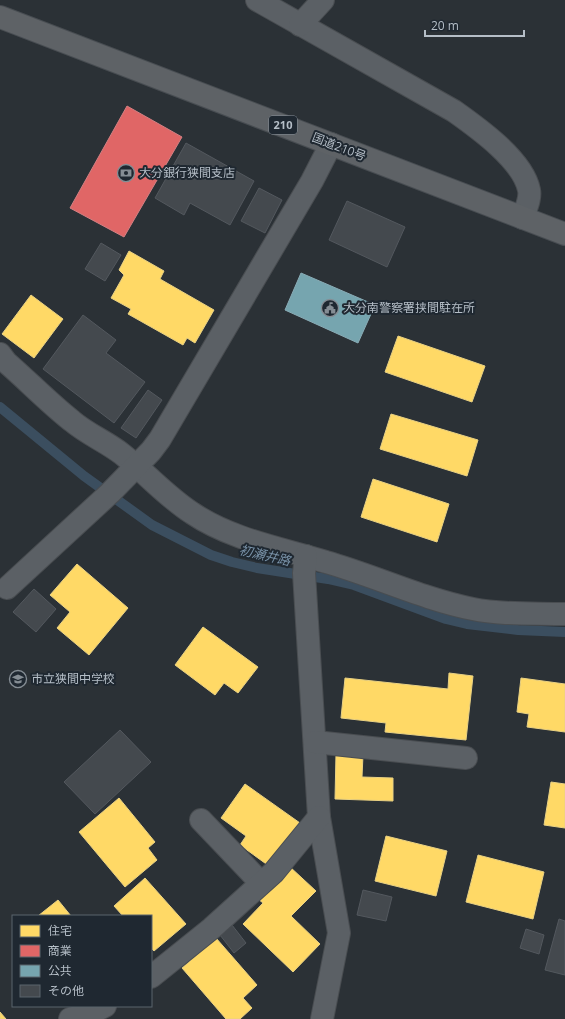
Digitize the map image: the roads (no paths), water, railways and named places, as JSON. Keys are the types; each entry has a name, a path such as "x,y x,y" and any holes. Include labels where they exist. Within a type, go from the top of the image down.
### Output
{"highway":[{"name":"国道210号","path":"0,17 565,234"}],"street":[{"path":"257,0 470,122 513,160 520,170 529,191 529,198 523,218"},
{"path":"300,25 324,0"},
{"path":"7,588 110,493 151,451 160,439 312,181 330,144"},
{"path":"0,354 6,362 72,422 115,449 137,466 174,500 192,514 213,525 250,540 338,565 449,604 475,610 565,614"},
{"path":"306,556 304,573 319,817 339,933 322,1019"},
{"path":"315,742 466,758"},
{"path":"152,976 212,928 274,872 319,817"},
{"path":"201,820 261,884"},
{"path":"70,1019 89,1014 103,1007"}],"waterway":[{"name":"初瀬井路","path":"0,407 84,476 152,525 211,555 257,568 328,579 354,585 446,619 467,624 518,630 565,632"}],"place":[{"name":"大分銀行狭間支店","path":"126,173"},
{"name":"大分南警察署挟間駐在所","path":"330,308"},
{"name":"市立狭間中学校","path":"18,679"}]}
